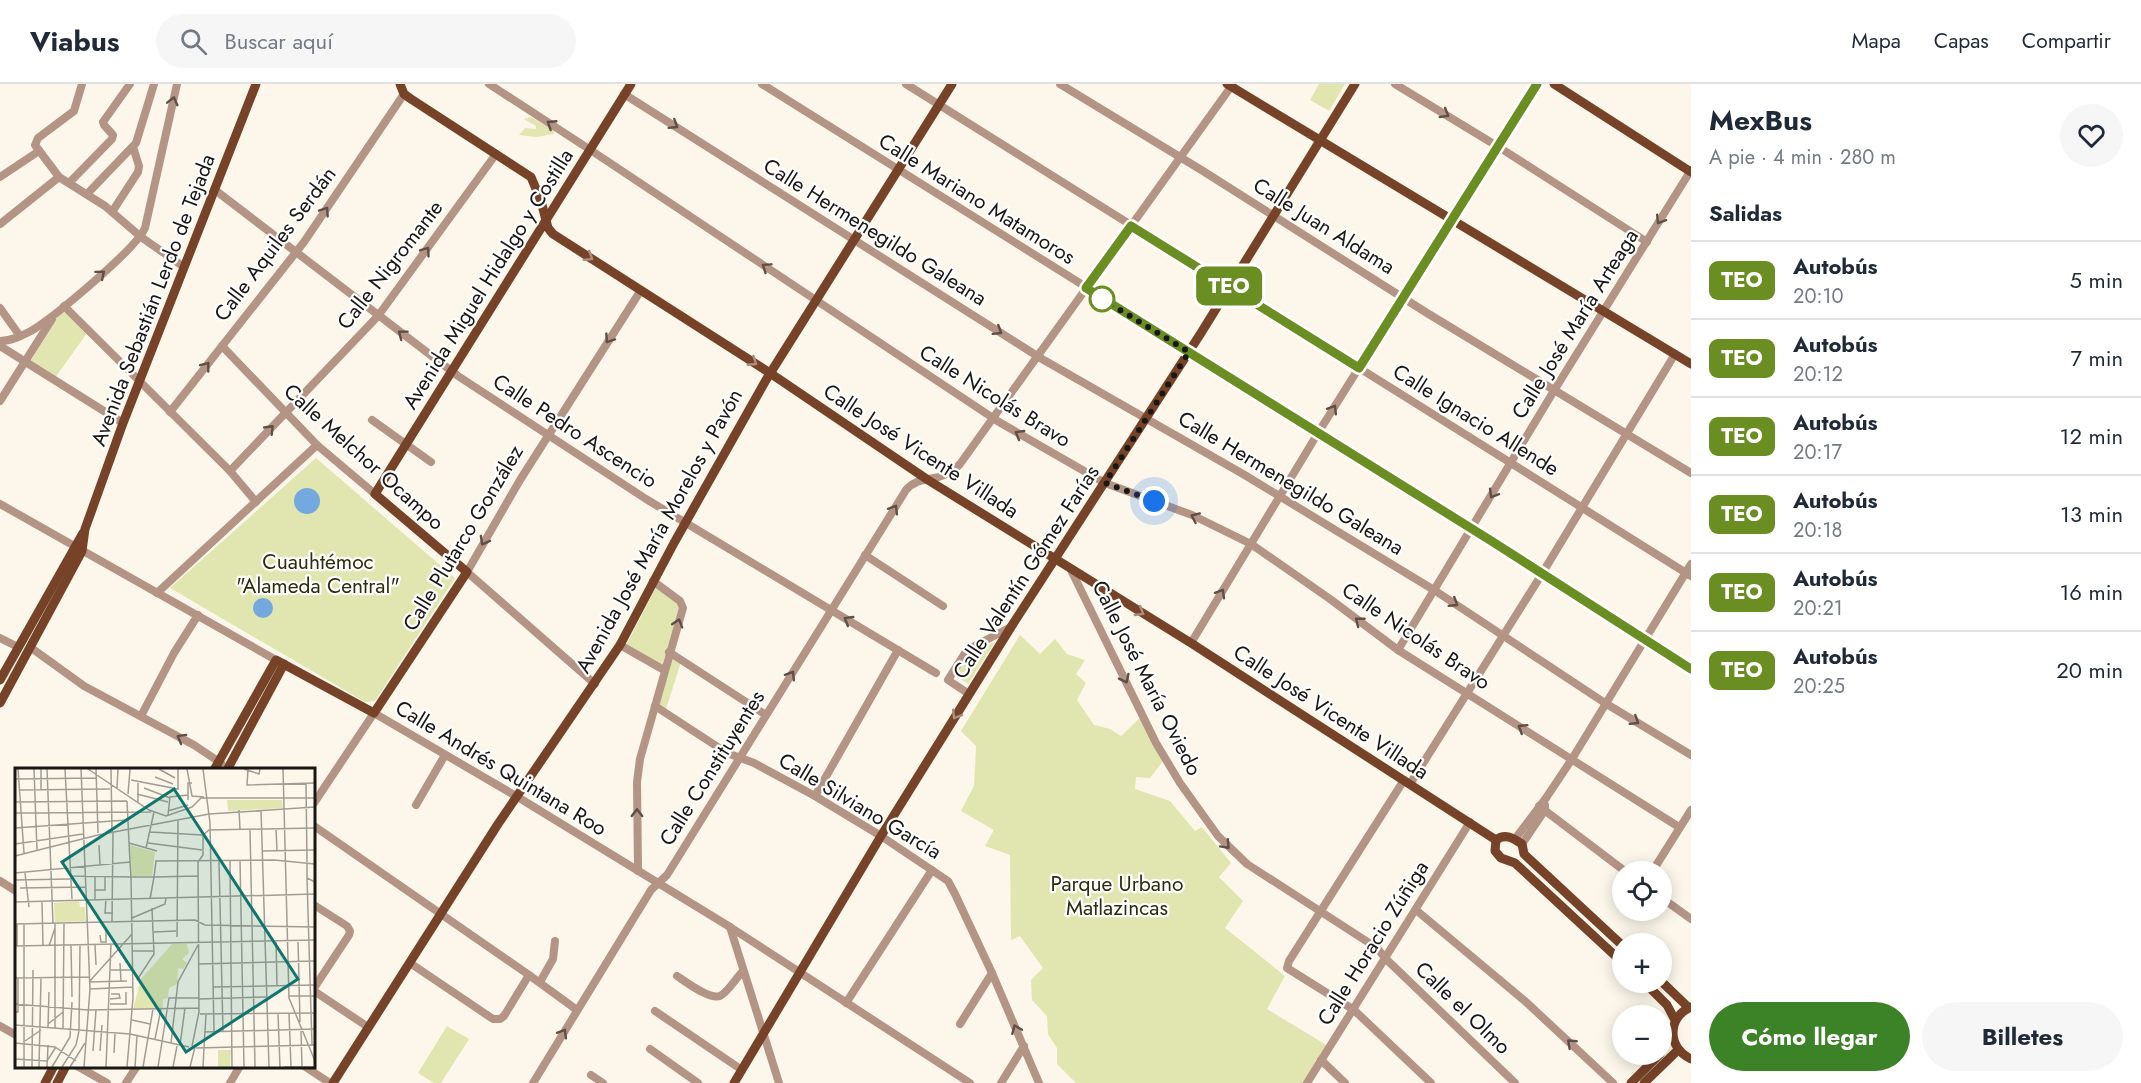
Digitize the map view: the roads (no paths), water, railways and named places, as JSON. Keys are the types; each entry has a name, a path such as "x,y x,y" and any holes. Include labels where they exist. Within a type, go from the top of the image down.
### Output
{"main road":[{"name":"Avenida Sebastián Lerdo de Tejada","path":"0,703 78,549 123,423 256,84"},
{"path":"400,84 404,94 531,177 546,220"},
{"name":"Avenida Miguel Hidalgo y Costilla","path":"375,494 631,84"},
{"name":"Avenida José María Morelos y Pavón","path":"332,1083 516,796 620,645 685,522 770,373 896,169 952,84"},
{"name":"Calle Valentín Gómez Farías","path":"734,1083 881,836 969,694 1189,352 1355,84"},
{"path":"1554,84 1691,171"},
{"path":"1230,85 1691,364"},
{"name":"Calle José Vicente Villada","path":"546,220 553,234 770,373 928,480 1191,643 1496,840"},
{"name":"Calle Melchor Ocampo","path":"375,494 467,572"},
{"name":"Avenida Sebastián Lerdo de Tejada","path":"0,680 78,549"},
{"name":"Calle Plutarco González","path":"374,713 467,572"},
{"path":"217,765 280,662"},
{"path":"228,768 280,662"},
{"name":"Calle Andrés Quintana Roo","path":"280,662 374,713"},
{"path":"1612,936 1524,854 1518,842 1507,837 1496,840 1494,848 1498,855 1515,863 1612,953"},
{"path":"1515,863 1524,854"},
{"path":"1672,991 1690,1007 1675,1020 1672,1031 1676,1046 1691,1059"},
{"path":"1655,993 1667,1005 1675,1020"},
{"path":"1672,1048 1676,1046"},
{"path":"1644,1083 1676,1046"},
{"path":"1631,1083 1650,1065"},
{"path":"45,1083 53,1068"},
{"path":"57,1083 65,1068"}],"street":[{"path":"82,84 74,111 38,138 37,148 59,177 87,194 141,237 184,267"},
{"path":"69,183 113,135 104,122 130,84"},
{"path":"87,194 134,147 154,84"},
{"path":"0,341 20,336 41,324 128,251 141,237 145,228 177,84"},
{"name":"Calle Nicolás Bravo","path":"489,84 993,419 1105,483 1192,515 1251,544 1330,598 1398,650 1679,827"},
{"name":"Calle Mariano Matamoros","path":"762,84 1542,573 1691,669"},
{"name":"Calle Ignacio Allende","path":"906,84 1688,574"},
{"name":"Calle Juan Aldama","path":"1060,84 1180,156 1403,298 1691,472"},
{"path":"1395,84 1647,242"},
{"path":"1191,643 1279,496 1536,84"},
{"name":"Calle Constituyentes","path":"533,1083 658,883 667,875 910,486 919,481 944,477 954,470 993,419 1230,85"},
{"name":"Calle Aquiles Serdán","path":"170,412 297,252 404,94"},
{"name":"Calle Hermenegildo Galeana","path":"624,94 1037,356 1147,418 1434,590 1504,634 1605,703 1691,755"},
{"path":"112,213 138,172 139,166 134,147"},
{"path":"0,177 37,148"},
{"name":"Calle Nigromante","path":"230,471 378,316 496,154"},
{"name":"Calle José María Arteaga","path":"1398,650 1555,389 1691,171"},
{"path":"0,224 59,177"},
{"name":"Calle Pedro Ascencio","path":"215,190 452,372 685,522 936,673"},
{"name":"Calle Plutarco González","path":"467,572 548,434 641,290"},
{"path":"64,306 230,471 256,502"},
{"path":"0,308 20,336"},
{"path":"0,401 56,312"},
{"path":"0,346 123,423"},
{"name":"Calle Melchor Ocampo","path":"222,346 317,445 375,494"},
{"path":"1431,1083 1354,1010 1289,971 1287,968 1289,961 1320,910 1467,693 1675,354"},
{"path":"372,420 431,462"},
{"path":"156,593 317,445"},
{"name":"Calle Andrés Quintana Roo","path":"0,505 280,662"},
{"path":"866,555 943,606"},
{"path":"1518,842 1542,808 1644,640 1688,574 1691,564"},
{"name":"Calle José María Oviedo","path":"1071,570 1156,743 1180,783 1225,845 1247,864 1377,948 1386,959"},
{"name":"Calle Melchor Ocampo","path":"467,572 595,684"},
{"path":"638,871 637,782 640,759 683,606 680,601 653,581"},
{"path":"141,716 174,653 198,615"},
{"path":"969,694 948,680 967,650 1011,627"},
{"path":"0,638 18,647"},
{"path":"620,645 664,670"},
{"path":"30,647 84,686 141,716 217,765"},
{"path":"815,796 898,650"},
{"path":"669,652 766,715"},
{"name":"Calle Silviano García","path":"655,706 721,750 754,763 815,796 881,836 948,881 992,973 1039,1083"},
{"name":"Calle Plutarco González","path":"315,801 374,713"},
{"name":"Calle Andrés Quintana Roo","path":"374,713 516,796 730,927 966,1082"},
{"path":"416,805 445,754"},
{"path":"1542,808 1612,861"},
{"path":"1659,861 1691,810"},
{"name":"Calle Horacio Zúñiga","path":"1307,1083 1470,822"},
{"path":"315,827 577,1010"},
{"path":"846,1003 932,870"},
{"path":"0,881 15,890"},
{"path":"1672,905 1691,919"},
{"path":"315,906 349,928 349,935 315,987"},
{"path":"1416,910 1526,1002 1613,1083"},
{"path":"730,927 779,1083"},
{"path":"540,982 553,959 555,941"},
{"name":"Calle el Olmo","path":"1386,959 1515,1083"},
{"path":"410,963 493,1019 500,1019 504,1016 529,975"},
{"path":"677,976 714,997 723,994 743,971"},
{"path":"960,1024 992,973"},
{"path":"315,990 368,1027"},
{"path":"655,1011 742,1070"},
{"path":"0,1026 15,1034"},
{"path":"1000,1083 1024,1046"},
{"path":"650,1049 698,1083"},
{"path":"1322,1060 1345,1083"},
{"path":"81,1068 107,1083"},
{"path":"126,1083 136,1068"},
{"path":"230,1083 239,1068"},
{"path":"307,1068 332,1083"},
{"path":"591,1075 603,1083"}],"water":[{"path":"307,488 317,491 320,501 317,511 307,514 297,511 294,501 297,491"},
{"path":"263,598 270,601 273,608 270,615 263,618 256,615 253,608 256,601"}],"park label":[{"name":"Cuauhtémoc \"Alameda Central\"","path":"318,574"},
{"name":"Parque Urbano Matlazincas","path":"1117,896"}]}
